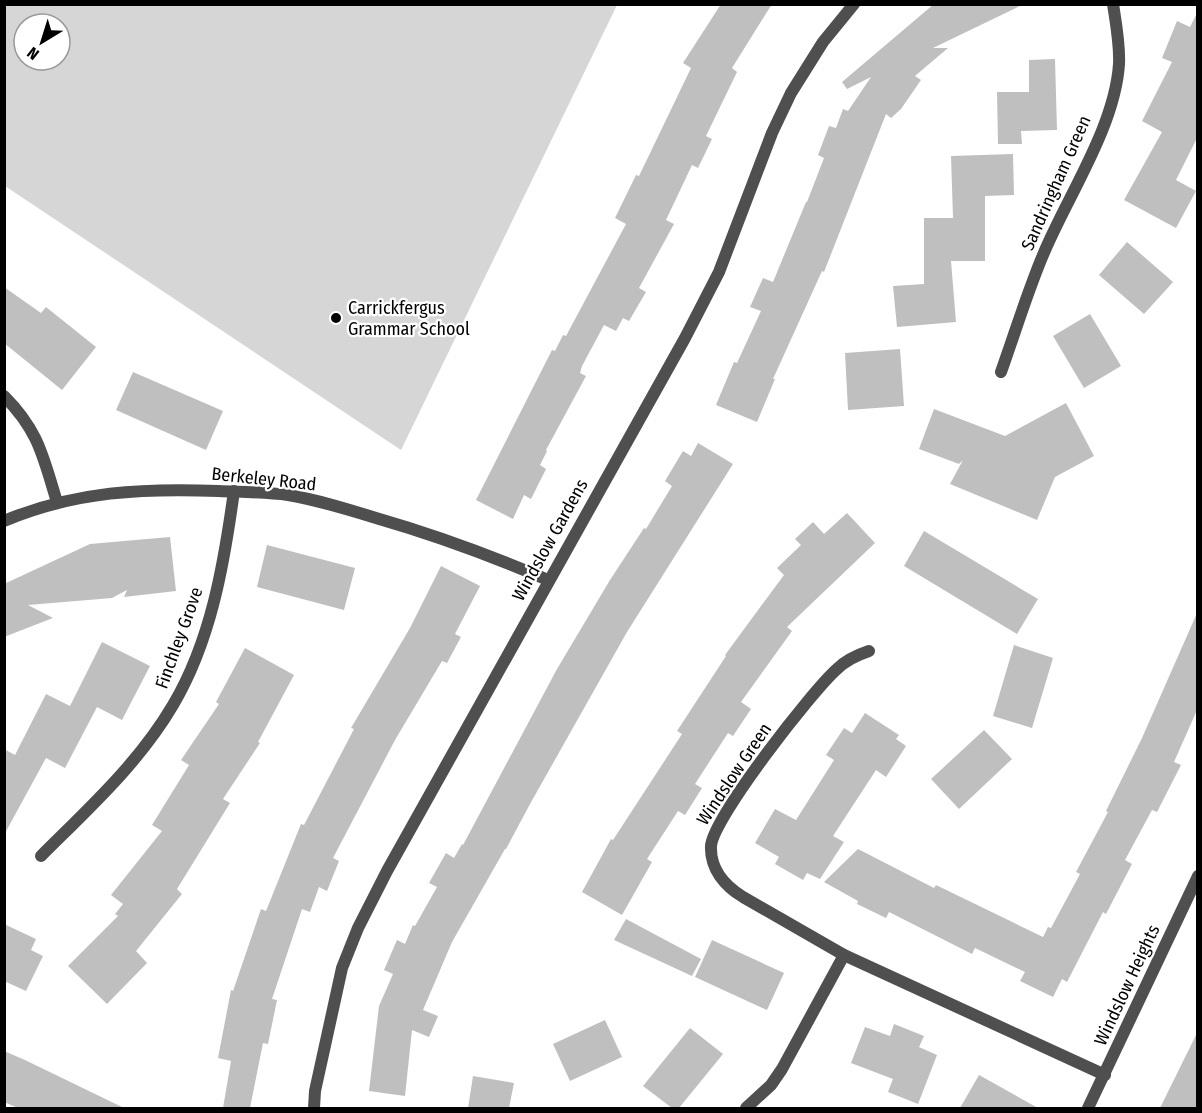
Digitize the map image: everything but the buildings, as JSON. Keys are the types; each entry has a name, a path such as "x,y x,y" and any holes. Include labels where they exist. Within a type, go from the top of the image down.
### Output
{"street":[{"name":"Windslow Gardens","path":"314,1108 315,1091 342,968 358,928 392,861 685,338 719,272 772,133 791,93 823,42 855,4"},
{"name":"Sandringham Green","path":"1000,372 1043,255 1097,141 1113,96 1119,65 1119,39 1113,4"},
{"path":"4,396 21,413 38,440 57,502"},
{"name":"Berkeley Road","path":"4,521 57,502 101,494 161,489 288,495 333,506 470,548 548,580"},
{"name":"Finchley Grove","path":"41,856 123,772 173,705 188,674 209,619 224,562 234,491"},
{"name":"Windslow Green","path":"869,651 839,666 802,708 748,780 720,822 711,843 713,866 718,875 734,891 844,956 1105,1075"},
{"name":"Windslow Heights","path":"1088,1108 1197,876"},
{"path":"746,1108 771,1084 782,1069 844,956"}],"shaded area":[{"name":"Carrickfergus Grammar School","path":"5,4 617,5 401,450 5,186"}],"place":[{"name":"Carrickfergus Grammar School","path":"336,318"}]}
